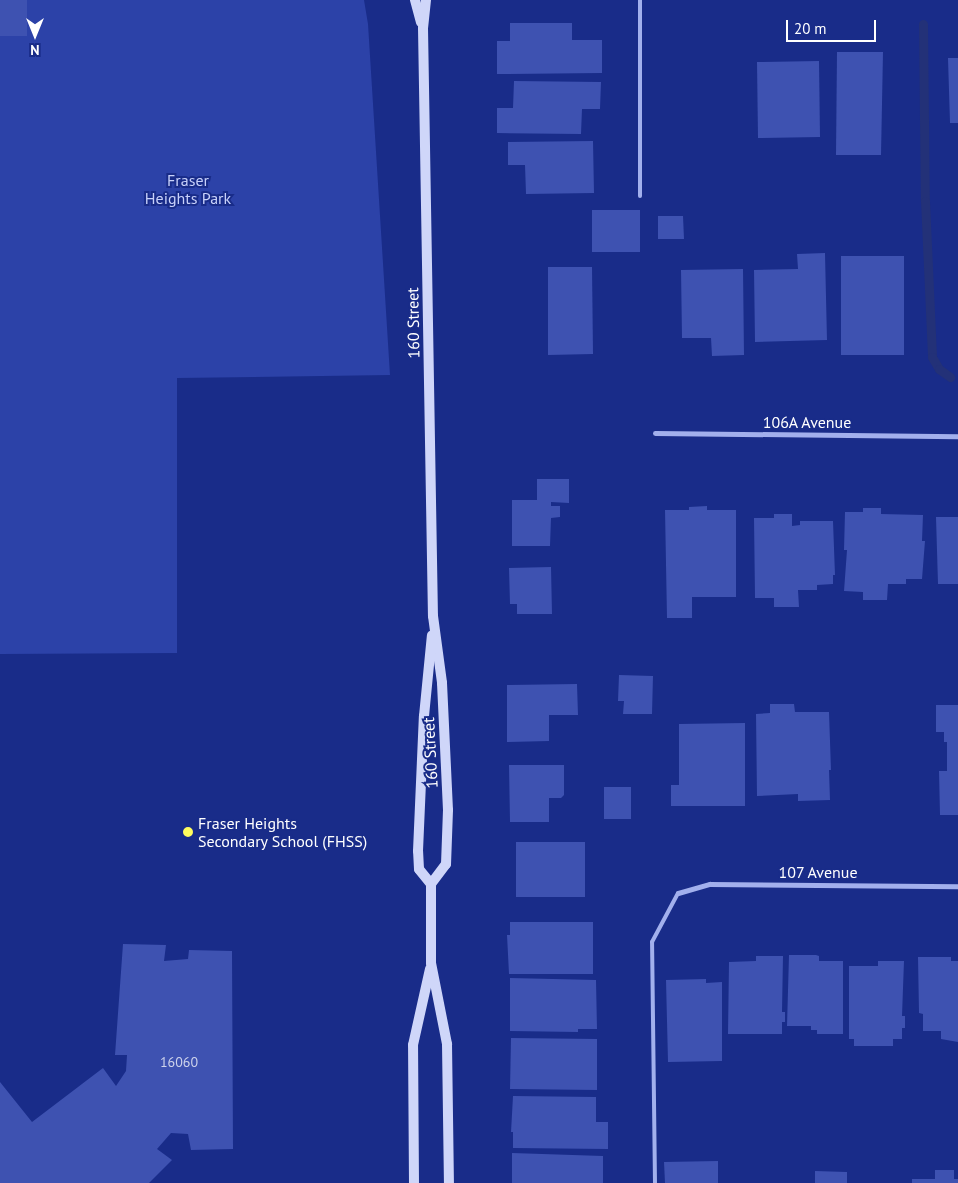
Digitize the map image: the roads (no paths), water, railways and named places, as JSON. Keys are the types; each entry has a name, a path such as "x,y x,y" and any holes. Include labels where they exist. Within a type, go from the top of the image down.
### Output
{"street":[{"name":"160 Street","path":"415,0 423,28"},
{"name":"160 Street","path":"426,0 423,28 434,616 442,683 448,810 446,864 431,884 419,869 418,851 424,716 434,616"},
{"name":"106A Avenue","path":"655,433 958,436"},
{"path":"431,884 431,963 447,1044 449,1183"},
{"name":"107 Avenue","path":"678,893 710,884 958,886"},
{"path":"414,1183 414,1045 431,963"}],"lane":[{"path":"640,0 640,196"},
{"path":"655,1183 652,942 678,893"}],"waterway":[{"path":"923,24 925,201 932,357 939,369 950,377"}],"place":[{"name":"Fraser Heights Secondary School (FHSS)","path":"188,832"}],"park label":[{"name":"Fraser Heights Park","path":"188,189"}]}
